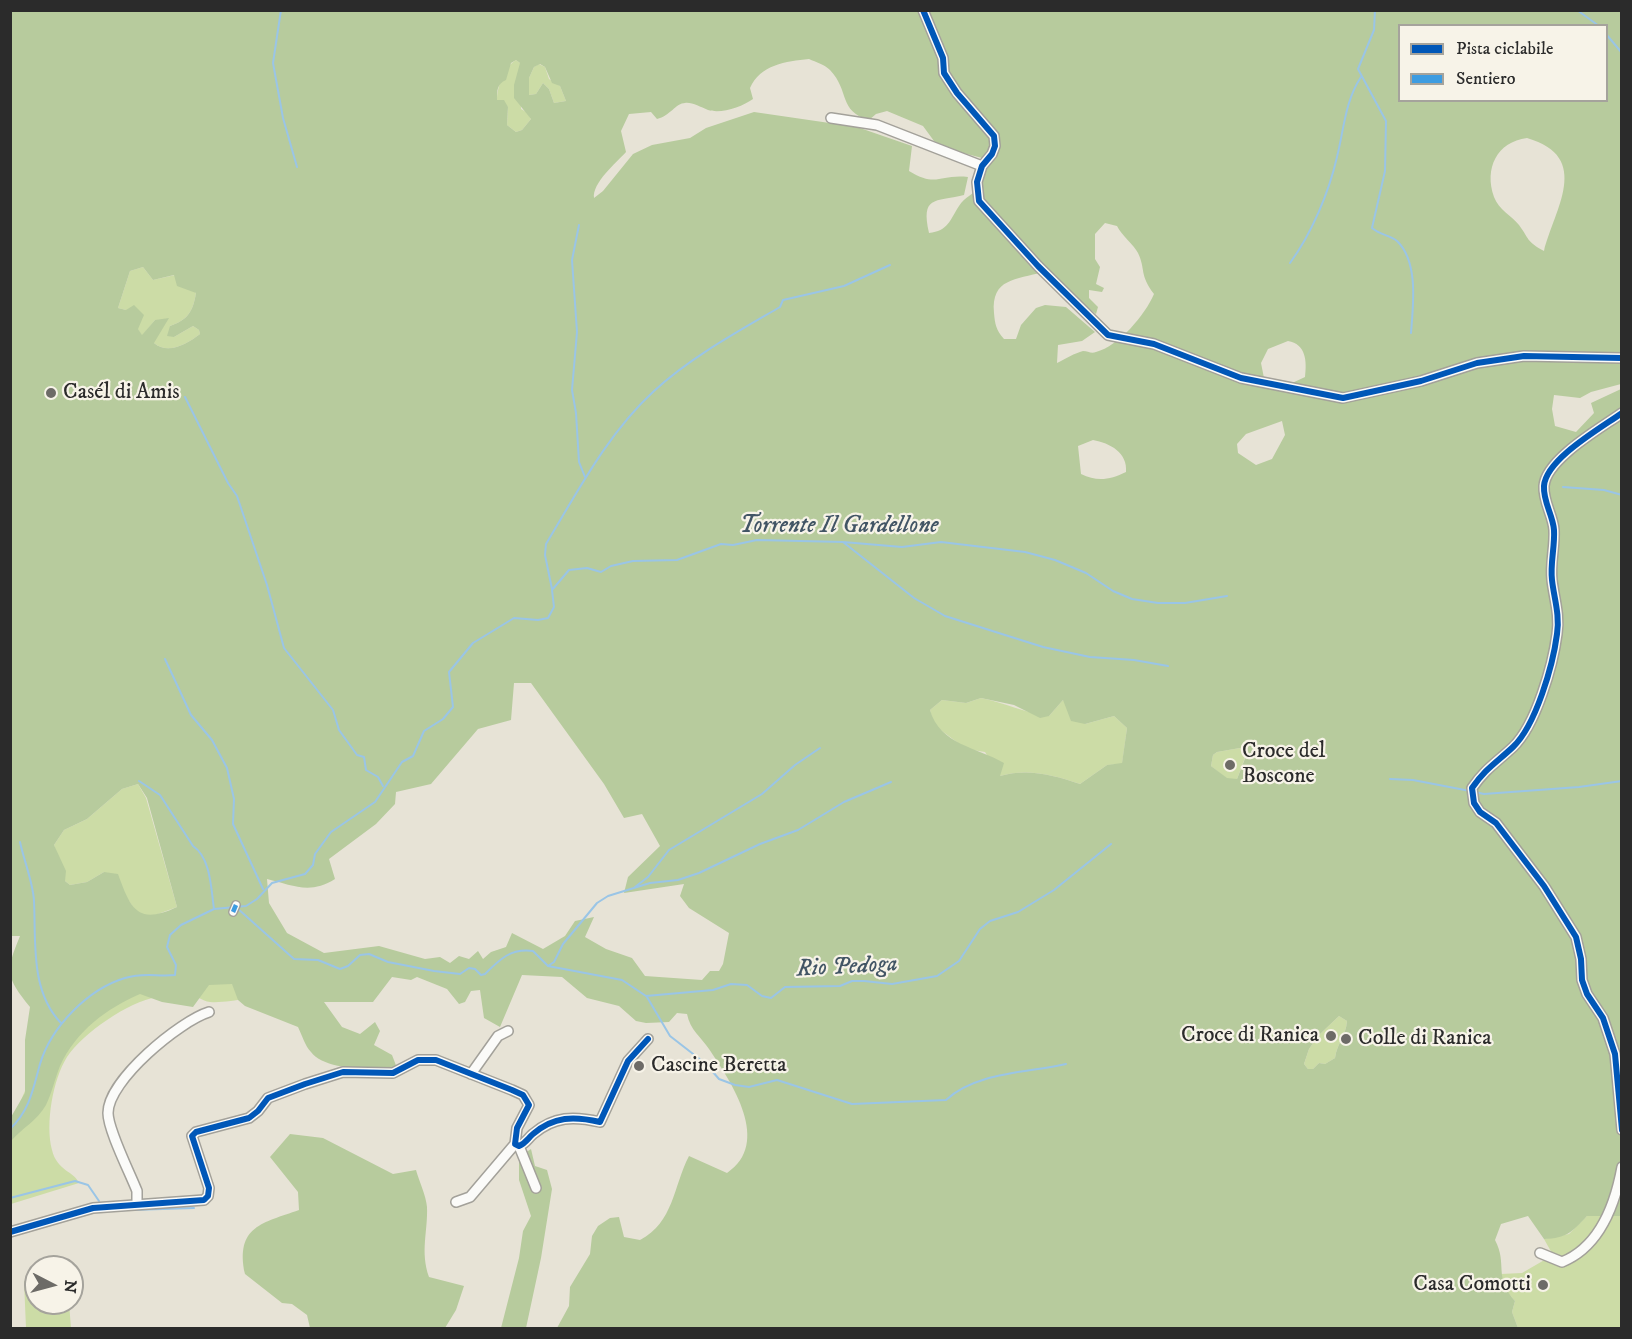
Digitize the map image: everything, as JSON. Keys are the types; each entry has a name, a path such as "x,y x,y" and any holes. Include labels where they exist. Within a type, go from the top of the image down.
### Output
{"street":[{"path":"922,10 943,58 944,73 957,93 994,136 995,146 992,154 982,166 977,182 980,201 1038,267 1108,335 1154,344 1241,378 1343,398 1421,381 1477,363 1505,358 1524,356 1622,358"},
{"path":"831,118 877,125 982,166"},
{"path":"1622,413 1564,454 1550,470 1544,483 1545,497 1554,526 1555,542 1550,566 1558,613 1557,633 1551,662 1525,732 1514,746 1485,769 1472,788 1474,803 1480,812 1496,824 1544,886 1576,937 1581,959 1582,980 1587,994 1603,1018 1615,1054 1622,1130"},
{"path":"137,1204 137,1191 108,1117 110,1102 139,1063 176,1030 197,1016 209,1012"},
{"path":"471,1074 498,1036 508,1031"},
{"path":"456,1202 470,1197 517,1145 527,1142 532,1134 570,1116 600,1122 628,1061 648,1039"},
{"path":"10,1232 93,1208 137,1204 197,1203 208,1196 209,1188 192,1136 205,1129 249,1118 268,1098 343,1072 393,1073 418,1060 436,1060 523,1095 529,1105 517,1128 517,1145 536,1188"},
{"path":"1540,1253 1562,1262 1570,1259 1586,1246 1604,1222 1616,1198 1622,1167"}],"green space":[{"path":"11,11 1621,11 1621,384 1591,392 1580,398 1554,395 1552,409 1555,426 1576,432 1594,413 1591,403 1621,389 1621,1216 1587,1216 1568,1233 1544,1239 1528,1216 1501,1224 1495,1240 1501,1257 1504,1284 1515,1301 1512,1312 1518,1328 557,1328 569,1306 570,1287 590,1254 592,1236 598,1226 610,1218 619,1217 624,1237 640,1240 660,1224 666,1214 689,1156 727,1173 740,1160 746,1146 747,1130 744,1112 737,1095 706,1045 693,1029 687,1014 677,1013 669,1022 636,1021 619,1006 587,998 562,977 522,975 500,1027 484,1018 480,990 471,991 465,1002 459,1004 447,989 417,977 411,980 392,977 373,1002 324,1002 342,1027 360,1034 375,1022 380,1031 374,1045 392,1055 397,1068 364,1069 339,1066 318,1058 307,1047 298,1027 245,1006 238,1000 232,984 209,985 193,1007 162,1002 140,994 116,1006 93,1022 74,1042 60,1066 42,1111 11,1141 11,1117 25,1093 25,1040 30,1007 16,988 10,974 12,958 20,936 11,936","holes":["809,59 830,70 840,85 848,106 859,116 869,120 876,114 887,111 923,126 934,141 948,149 982,158 982,187 961,203 944,227 929,233 927,221 929,207 938,200 964,195 968,177 932,180 918,176 909,171 912,146 857,127 754,112 706,128 690,138 652,145 633,154 603,191 594,198 594,192 601,180 626,152 621,131 629,114 651,112 657,119 685,103 713,111 737,107 753,99 750,88 760,74 767,69 791,61","516,60 520,63 514,85 514,98 531,119 522,130 516,132 507,125 508,107 504,100 497,100 498,88 506,80 511,63","540,64 545,67 552,83 560,86 566,101 554,103 549,89 543,83 536,94 529,95 529,78 534,67","1527,138 1547,147 1559,158 1564,171 1564,186 1544,251 1531,242 1494,197 1491,186 1492,167 1501,151 1508,145","1105,223 1117,226 1138,253 1144,277 1154,294 1138,320 1122,337 1105,349 1094,353 1083,351 1057,363 1058,345 1082,341 1095,332 1066,307 1045,305 1036,308 1021,325 1016,339 1004,339 999,333 996,327 994,302 1001,287 1015,279 1043,272 1096,314 1098,307 1089,298 1089,290 1102,292 1104,288 1096,284 1100,267 1095,259 1095,234","143,267 153,280 174,275 177,286 196,293 189,314 170,326 167,336 174,337 193,326 199,330 200,334 177,347 165,348 154,343 169,318 155,320 142,335 138,329 144,315 134,305 126,310 118,308 130,271","1288,341 1302,349 1306,365 1305,377 1290,384 1264,378 1261,363 1268,349","1282,421 1285,435 1272,459 1256,465 1238,453 1237,444 1246,434","1093,440 1117,450 1126,465 1126,472 1109,478 1093,478 1081,474 1078,446","514,683 531,683 604,784 624,818 642,814 660,846 628,877 624,893 684,884 680,896 689,908 729,933 723,964 719,971 710,971 702,980 645,976 632,958 606,949 585,937 594,917 575,921 565,936 543,949 512,933 506,947 491,952 483,959 478,951 469,959 459,956 450,963 440,957 425,959 379,946 324,953 287,933 269,903 267,879 309,888 335,879 329,859 376,824 395,804 396,792 431,784 478,729 511,720","981,698 1014,705 1040,718 1049,716 1063,700 1071,721 1085,724 1114,716 1127,728 1122,763 1107,765 1080,784 1040,774 1021,773 1000,776 1004,763 961,744 942,731 935,722 930,710 942,700 966,703","1240,748 1246,756 1237,779 1227,778 1211,766 1213,755 1217,752","138,784 147,798 177,907 153,914 138,911 127,897 118,874 104,872 87,882 70,885 65,881 66,871 54,845 64,830 87,819 122,789","1339,1016 1347,1021 1335,1058 1325,1064 1319,1063 1313,1069 1308,1069 1304,1064 1309,1049 1318,1036"]},
{"path":"516,60 520,63 521,109 528,113 531,119 522,130 516,132 507,125 508,107 497,100 502,78 508,67"},
{"path":"539,64 545,67 549,79 560,86 566,101 554,103 549,89 543,83 536,94 529,95 529,78 534,67"},
{"path":"143,267 153,280 175,275 196,293 189,314 170,326 174,337 193,326 199,330 200,334 177,347 165,348 154,343 155,320 142,336 126,310 118,308 130,271"},
{"path":"981,698 1049,716 1063,700 1085,724 1114,716 1127,728 1122,764 1107,765 1080,784 1030,773 1000,776 985,752 966,749 934,725 930,710 942,700 966,703"},
{"path":"1240,748 1246,755 1237,779 1227,779 1211,766 1213,755 1217,752"},
{"path":"138,784 146,798 177,907 150,917 137,913 125,895 104,872 87,882 70,885 65,881 54,845 64,830 87,819 122,789"},
{"path":"202,950 246,999 214,1002 188,994 157,997 120,1012 84,1038 62,1066 54,1089 49,1128 54,1157 61,1167 79,1183 11,1204 10,1125 50,1034"},
{"path":"1339,1016 1347,1021 1335,1058 1325,1064 1319,1063 1313,1069 1308,1069 1304,1064 1309,1049 1318,1036"},
{"path":"290,1134 323,1138 393,1174 416,1170 427,1207 425,1259 429,1277 464,1286 456,1310 445,1328 310,1328 307,1315 292,1304 282,1303 245,1274 243,1258 248,1236 263,1223 299,1210 298,1192 270,1157"},
{"path":"531,1149 535,1166 547,1170 552,1189 541,1258 526,1328 501,1328 519,1258 523,1231 531,1216 519,1180 519,1157"},
{"path":"1587,1216 1621,1216 1621,1328 1518,1328 1512,1312 1515,1301 1503,1287 1501,1274 1522,1273 1553,1255 1544,1239 1569,1234"},
{"path":"25,1315 70,1315 71,1328 26,1328"}],"waterway":[{"path":"281,10 273,63 283,118 297,167"},
{"path":"1375,10 1374,30 1358,69 1386,121 1385,171 1372,228 1397,241 1409,260 1413,285 1411,333"},
{"path":"1577,10 1596,24"},
{"path":"1608,36 1622,53"},
{"path":"1290,263 1306,239 1324,198 1334,170 1348,105 1361,77"},
{"path":"579,225 572,260 577,332 572,390 579,462 585,477"},
{"path":"552,589 545,555 546,544 582,483 608,444 637,407 668,379 699,356 780,307 783,300 844,286 890,265"},
{"path":"185,397 228,483 237,496 267,585 284,648 333,710 339,730 357,755 364,757 366,770 378,777 383,786"},
{"path":"1563,487 1604,490 1622,495"},
{"name":"Torrente Il Gardellone","path":"10,1129 26,1107 45,1050 62,1023 73,1011 98,991 125,978 139,975 175,975 176,965 167,947 170,935 181,925 214,909 246,906 257,899 272,883 305,874 313,865 315,854 331,832 375,802 402,762 413,756 424,731 443,719 453,707 449,672 473,643 514,618 538,620 548,618 554,607 552,590 569,570 587,568 601,572 611,566 633,561 677,560 721,544 733,545 757,540 843,542 902,547 941,542 1025,552 1055,560 1086,573 1113,591 1132,599 1158,603 1185,603 1227,596"},
{"path":"843,542 914,598 945,616 1043,647 1090,657 1134,660 1168,666"},
{"path":"165,659 191,715 212,740 227,768 234,799 233,824 263,889"},
{"path":"635,887 648,877 669,850 762,794 795,765 820,748"},
{"path":"1390,779 1413,780 1470,791"},
{"path":"139,781 160,795 193,846 199,851 207,866 214,909"},
{"path":"1475,792 1484,794 1579,787 1622,781"},
{"path":"548,966 554,962 563,944 597,903 608,896 650,883 678,880 699,873 760,844 798,830 844,802 891,782"},
{"path":"20,842 34,901 35,949 39,981 51,1010 61,1023"},
{"name":"Rio Pedoga","path":"237,908 294,959 318,960 340,969 348,966 360,955 369,954 388,962 434,971 460,974 469,968 475,969 481,975 512,953 533,951 548,966 622,980 646,996 713,990 731,984 747,985 762,996 771,998 785,987 840,986 852,981 892,984 937,976 959,961 980,929 990,921 1018,912 1054,890 1111,844"},
{"path":"647,997 670,1036 706,1064 719,1079 749,1087 777,1080 852,1104 946,1100 958,1091 987,1079 1066,1064"},
{"path":"10,1198 75,1181 88,1185 99,1201"},
{"path":"131,1210 194,1208"},
{"path":"107,1211 126,1210"}],"marked path":[{"path":"233,912 236,905"}],"cycle path":[{"path":"923,10 943,58 944,73 957,93 994,136 995,146 992,154 982,166 977,182 979,201 1038,266 1108,335 1154,344 1241,378 1343,398 1421,381 1477,363 1524,356 1622,358"},
{"path":"1622,413 1564,455 1547,476 1544,492 1554,530 1552,574 1558,620 1552,662 1536,710 1521,737 1472,788 1474,803 1480,812 1496,823 1544,886 1576,937 1581,959 1582,980 1587,994 1603,1018 1615,1054 1622,1130"},
{"path":"10,1232 93,1208 204,1200 208,1196 209,1188 192,1136 196,1132 249,1118 268,1098 343,1072 393,1073 418,1060 436,1060 512,1090 523,1095 529,1105 517,1128 515,1144 519,1146 541,1128 557,1121 573,1118 600,1122 628,1061 648,1039"}],"place":[{"name":"Casél di Amis","path":"51,393"},
{"name":"Croce del Boscone","path":"1230,765"},
{"name":"Croce di Ranica","path":"1331,1036"},
{"name":"Colle di Ranica","path":"1346,1039"},
{"name":"Cascine Beretta","path":"639,1066"},
{"name":"Casa Comotti","path":"1543,1285"}]}
